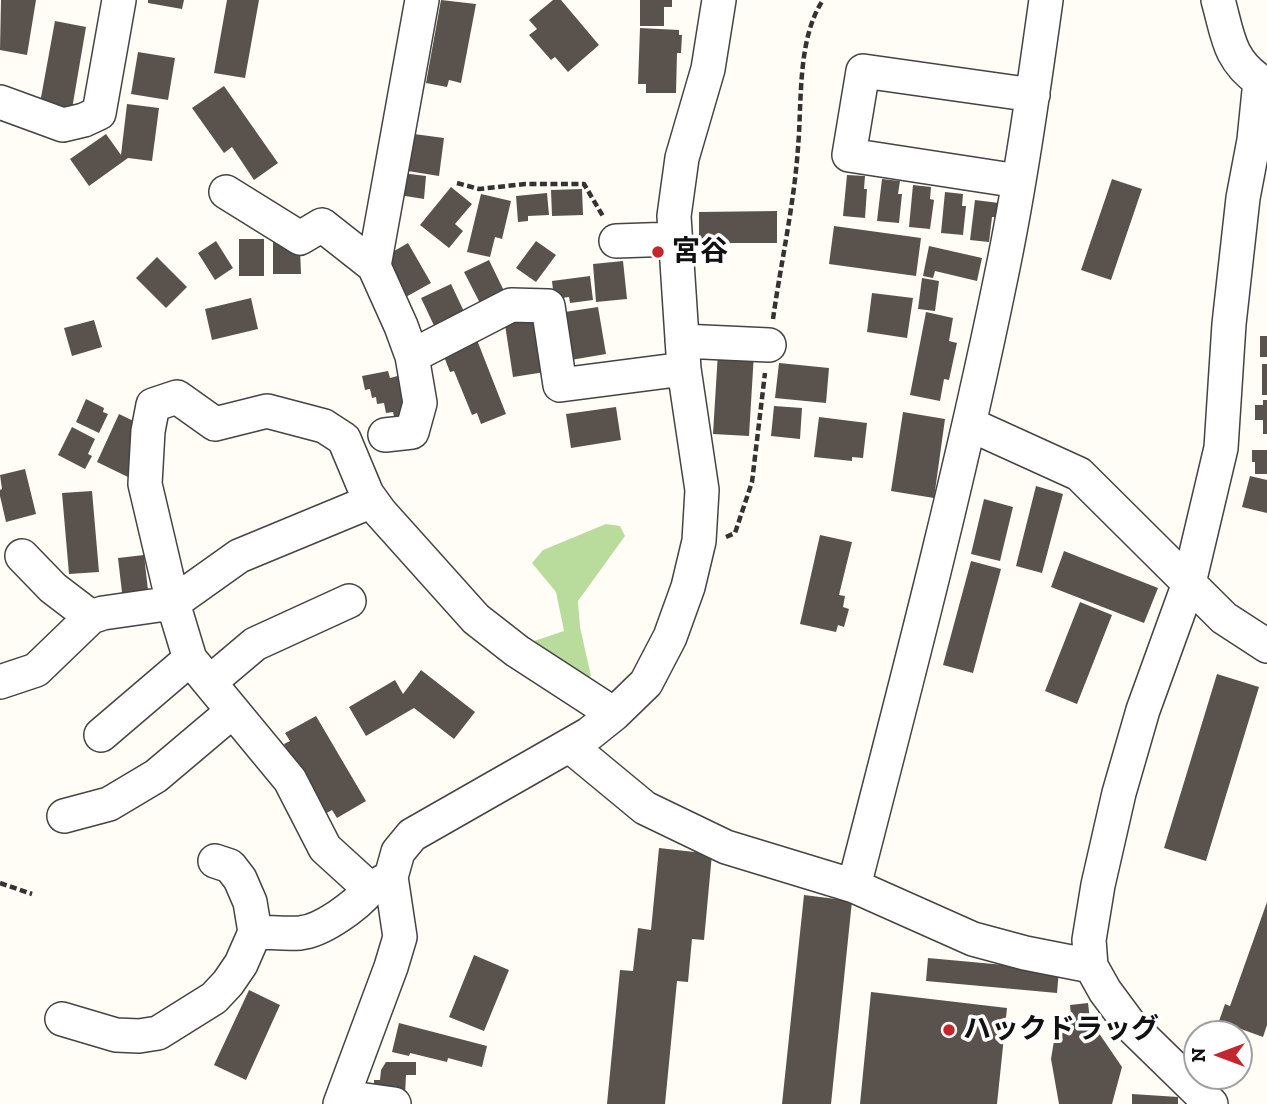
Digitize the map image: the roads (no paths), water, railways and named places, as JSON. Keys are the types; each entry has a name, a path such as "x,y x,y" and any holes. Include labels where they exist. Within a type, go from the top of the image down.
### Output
{"street":[{"path":"0,102 63,125 99,113 119,0"},
{"path":"374,266 422,0"},
{"path":"255,932 302,933 320,927 361,900 381,883 398,852 412,835 570,746 614,714 646,682 670,637 688,587 699,541 702,490 683,355 674,216 682,158 708,69 719,0"},
{"path":"855,886 969,424 1001,275 1033,96 1046,0"},
{"path":"1211,1104 1131,1026 1105,991 1091,966 1089,940 1098,885 1119,793 1143,710 1189,583 1221,448 1242,198 1264,71 1245,71 1233,55 1217,0"},
{"path":"1018,181 849,155 863,71 1033,96"},
{"path":"226,192 300,238 322,225 374,266 412,356 420,403 412,432 385,435"},
{"path":"616,240 675,239"},
{"path":"412,356 511,305 548,306 560,385 683,355 769,345"},
{"path":"394,1104 342,1101 400,937 381,883 325,848 290,780 200,670 173,603 145,484 148,431 153,405 177,397 215,424 267,411 324,426 344,439 372,502 476,619 517,652 614,714"},
{"path":"969,424 1079,474 1224,618 1267,646"},
{"path":"0,682 36,670 91,617 173,603 239,556 372,502"},
{"path":"22,556 52,588 91,617"},
{"path":"101,735 200,670 349,601"},
{"path":"64,816 109,804 156,776 233,711"},
{"path":"570,746 645,808 726,847 855,886 973,939 1091,966"},
{"path":"62,1020 116,1035 139,1036 158,1033 214,998 240,964 255,932 250,902 240,879 230,866 215,861"}],"place":[{"name":"宮谷","path":"658,252"},
{"name":"ハックドラッグ","path":"949,1030"}]}
